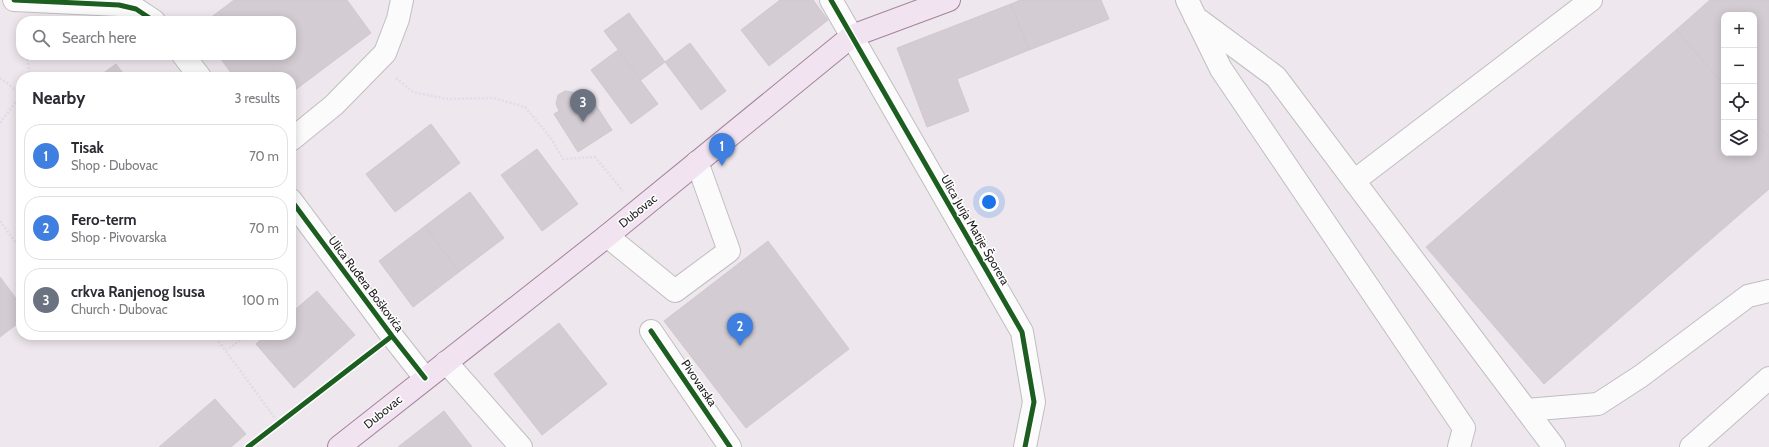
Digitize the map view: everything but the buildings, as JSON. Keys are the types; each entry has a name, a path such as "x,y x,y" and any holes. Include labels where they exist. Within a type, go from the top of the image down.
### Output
{"main road":[{"name":"Dubovac","path":"339,447 607,236 852,36 949,0"}],"street":[{"path":"14,0 119,5 136,9 146,16"},
{"path":"296,136 334,105 385,53 398,19 402,0"},
{"name":"Ulica Jurja Matije Šporera","path":"831,0 1022,332 1034,402 1025,447"},
{"path":"1354,181 1568,7 1591,0"},
{"path":"1191,8 1276,77 1554,447"},
{"path":"1191,8 1221,69 1464,428 1459,447"},
{"path":"187,60 196,72"},
{"path":"607,236 674,291 729,251 697,162"},
{"name":"Ulica Ruđera Boškovića","path":"296,207 392,336 426,378"},
{"path":"1526,410 1598,404 1641,376 1748,296 1769,291"},
{"name":"Pivovarska","path":"651,331 730,447"},
{"path":"446,362 520,447"},
{"path":"1691,447 1769,378"}],"path":[{"path":"28,60 29,72"},
{"path":"376,62 413,92 446,99 494,98 525,107 551,138 563,159 595,157 639,210"},
{"path":"0,78 16,91"},
{"path":"0,123 16,102"},
{"path":"0,221 16,243"},
{"path":"218,340 278,422"},
{"path":"226,351 240,340"},
{"path":"272,427 285,417"}],"cycle path":[{"path":"14,0 119,5 136,9 146,16"},
{"path":"831,0 1022,332 1034,402 1025,447"},
{"path":"296,207 425,378"},
{"path":"651,331 730,447"},
{"path":"248,447 392,336"}],"place":[{"name":"crkva Ranjenog Isusa","path":"583,122"},
{"name":"Tisak","path":"722,166"},
{"name":"Fero-term","path":"740,346"}]}
